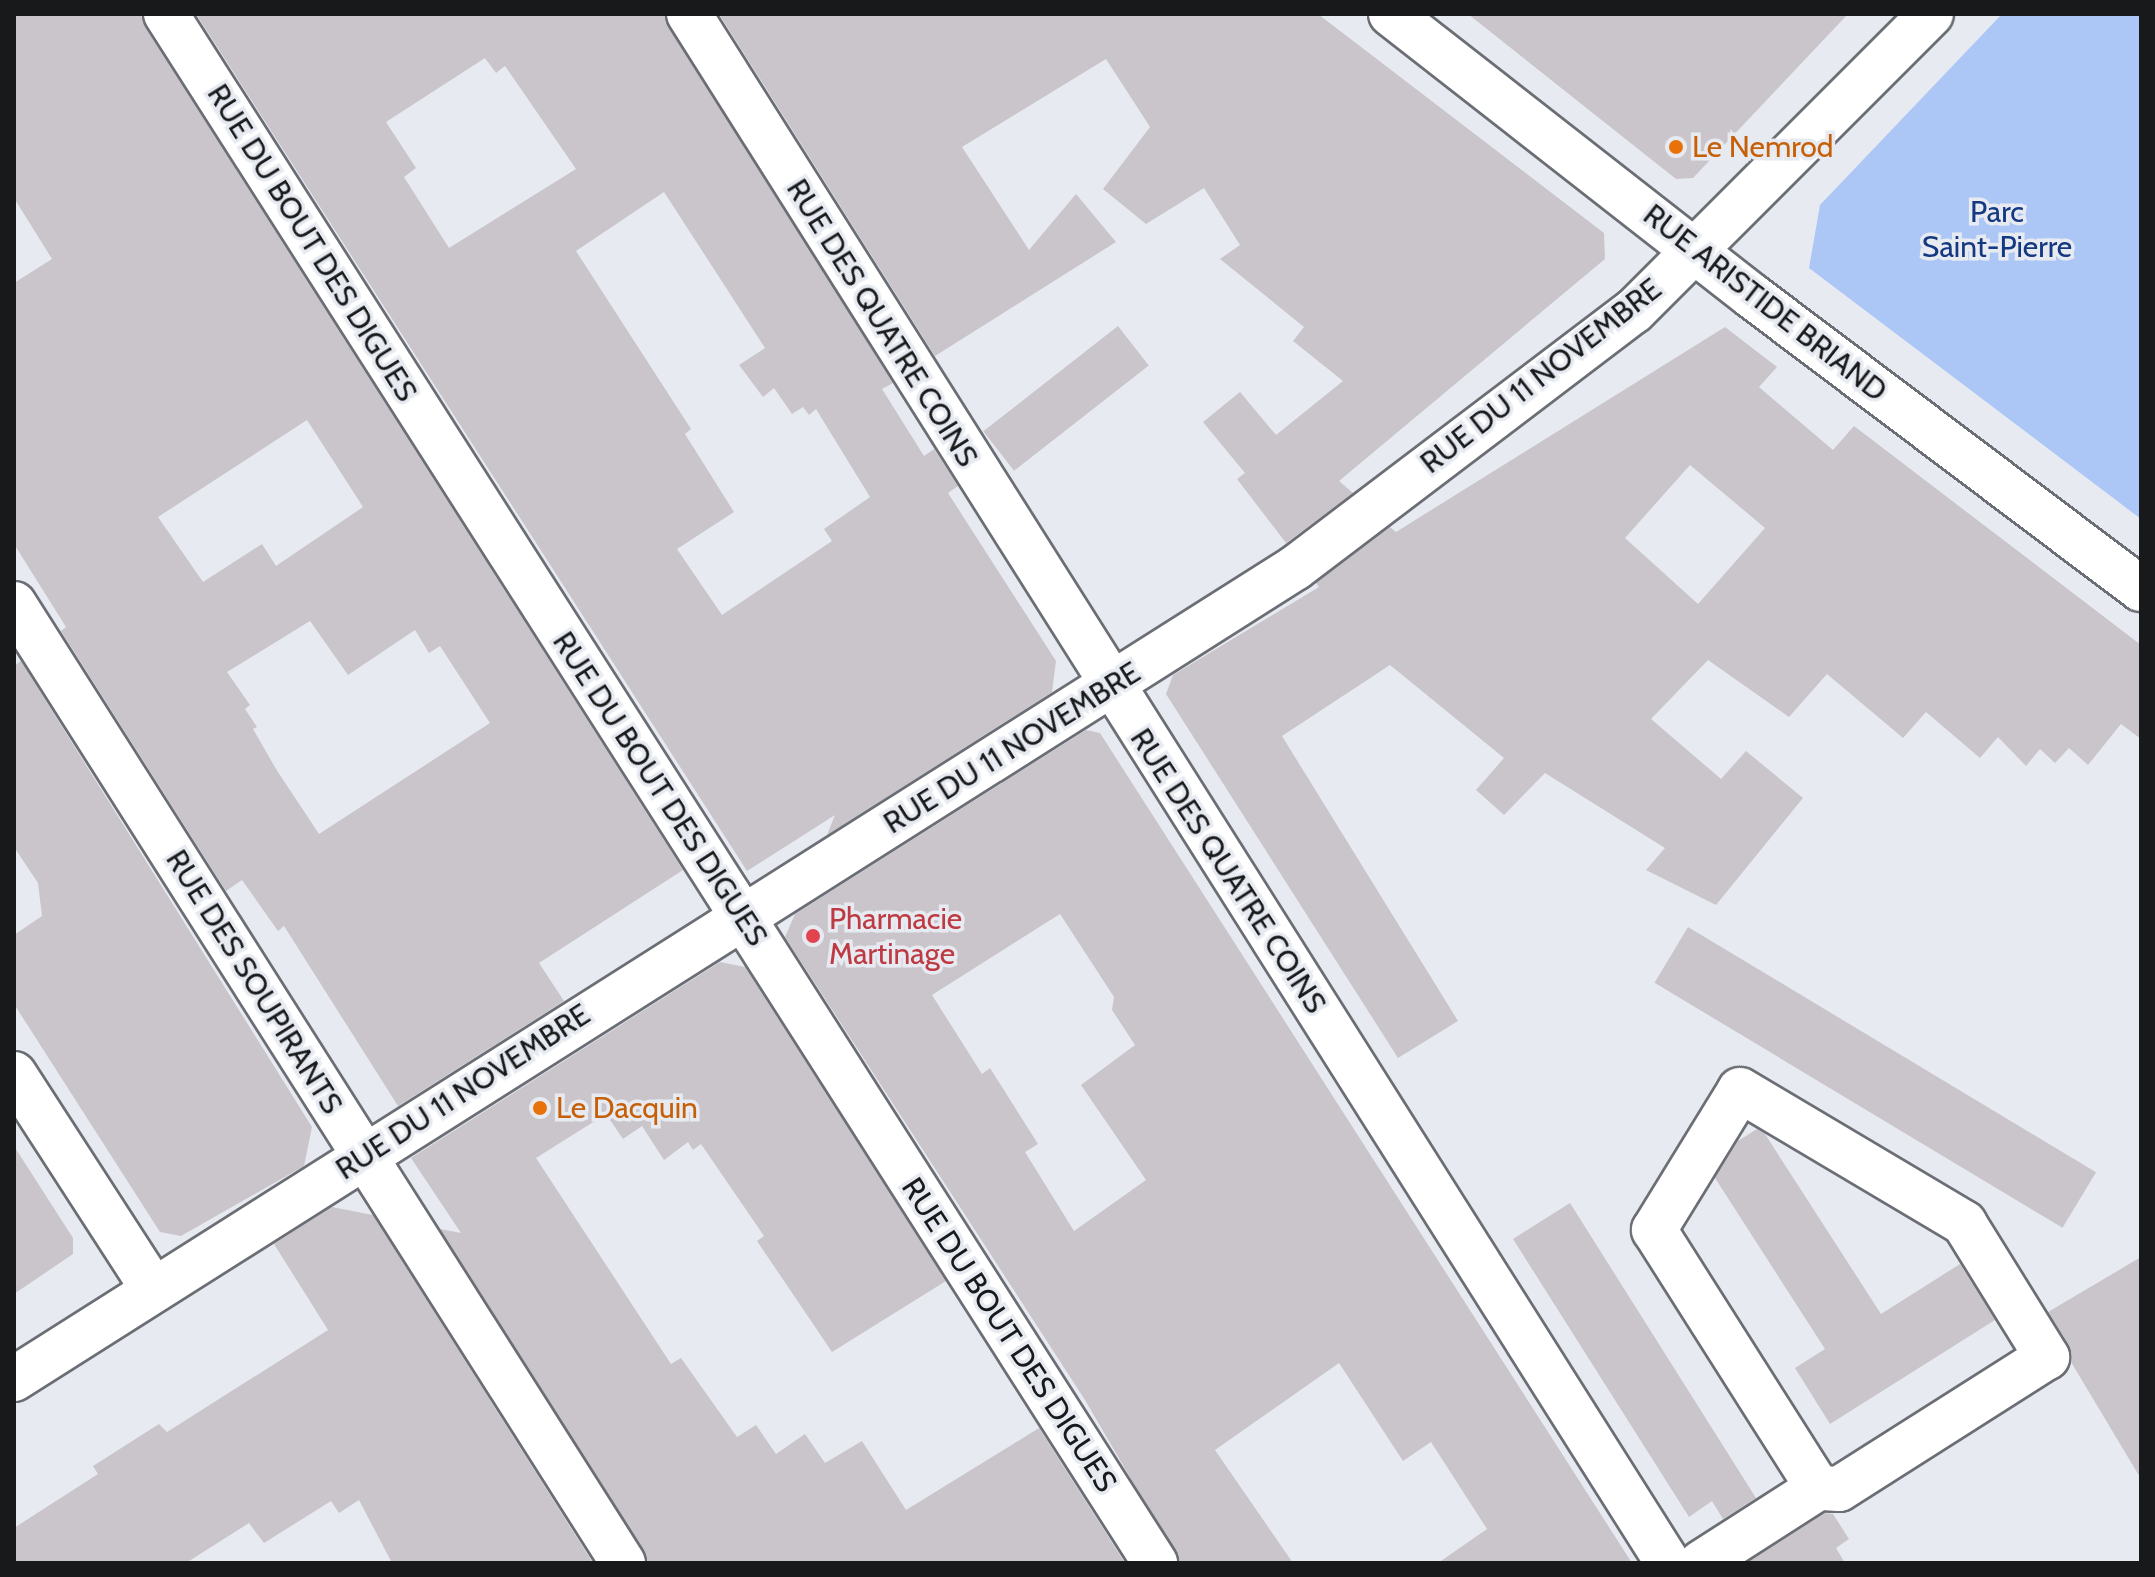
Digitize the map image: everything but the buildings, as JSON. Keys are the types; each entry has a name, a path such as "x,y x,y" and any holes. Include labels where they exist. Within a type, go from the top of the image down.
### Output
{"street":[{"name":"RUE DU BOUT DES DIGUES","path":"166,14 1155,1563"},
{"name":"RUE DES QUATRE COINS","path":"689,14 1111,688 1668,1563"},
{"name":"RUE ARISTIDE BRIAND","path":"1391,14 2141,589"},
{"name":"RUE DU 11 NOVEMBRE","path":"14,1379 739,915 1111,688 1326,546 1432,460 1593,344 1697,251 1931,14"},
{"name":"RUE DES SOUPIRANTS","path":"14,604 623,1563"},
{"path":"14,1074 153,1289"},
{"path":"1701,1563 1818,1488 1839,1489 2047,1357 1964,1223 1740,1090 1654,1230 1818,1488"}],"green space":[{"name":"Parc Saint-Pierre","path":"2002,14 2141,14 2141,519 1809,268 1820,205"}],"place":[{"name":"Le Nemrod","path":"1676,147"},
{"name":"Pharmacie Martinage","path":"813,936"},
{"name":"Le Dacquin","path":"540,1108"}]}
